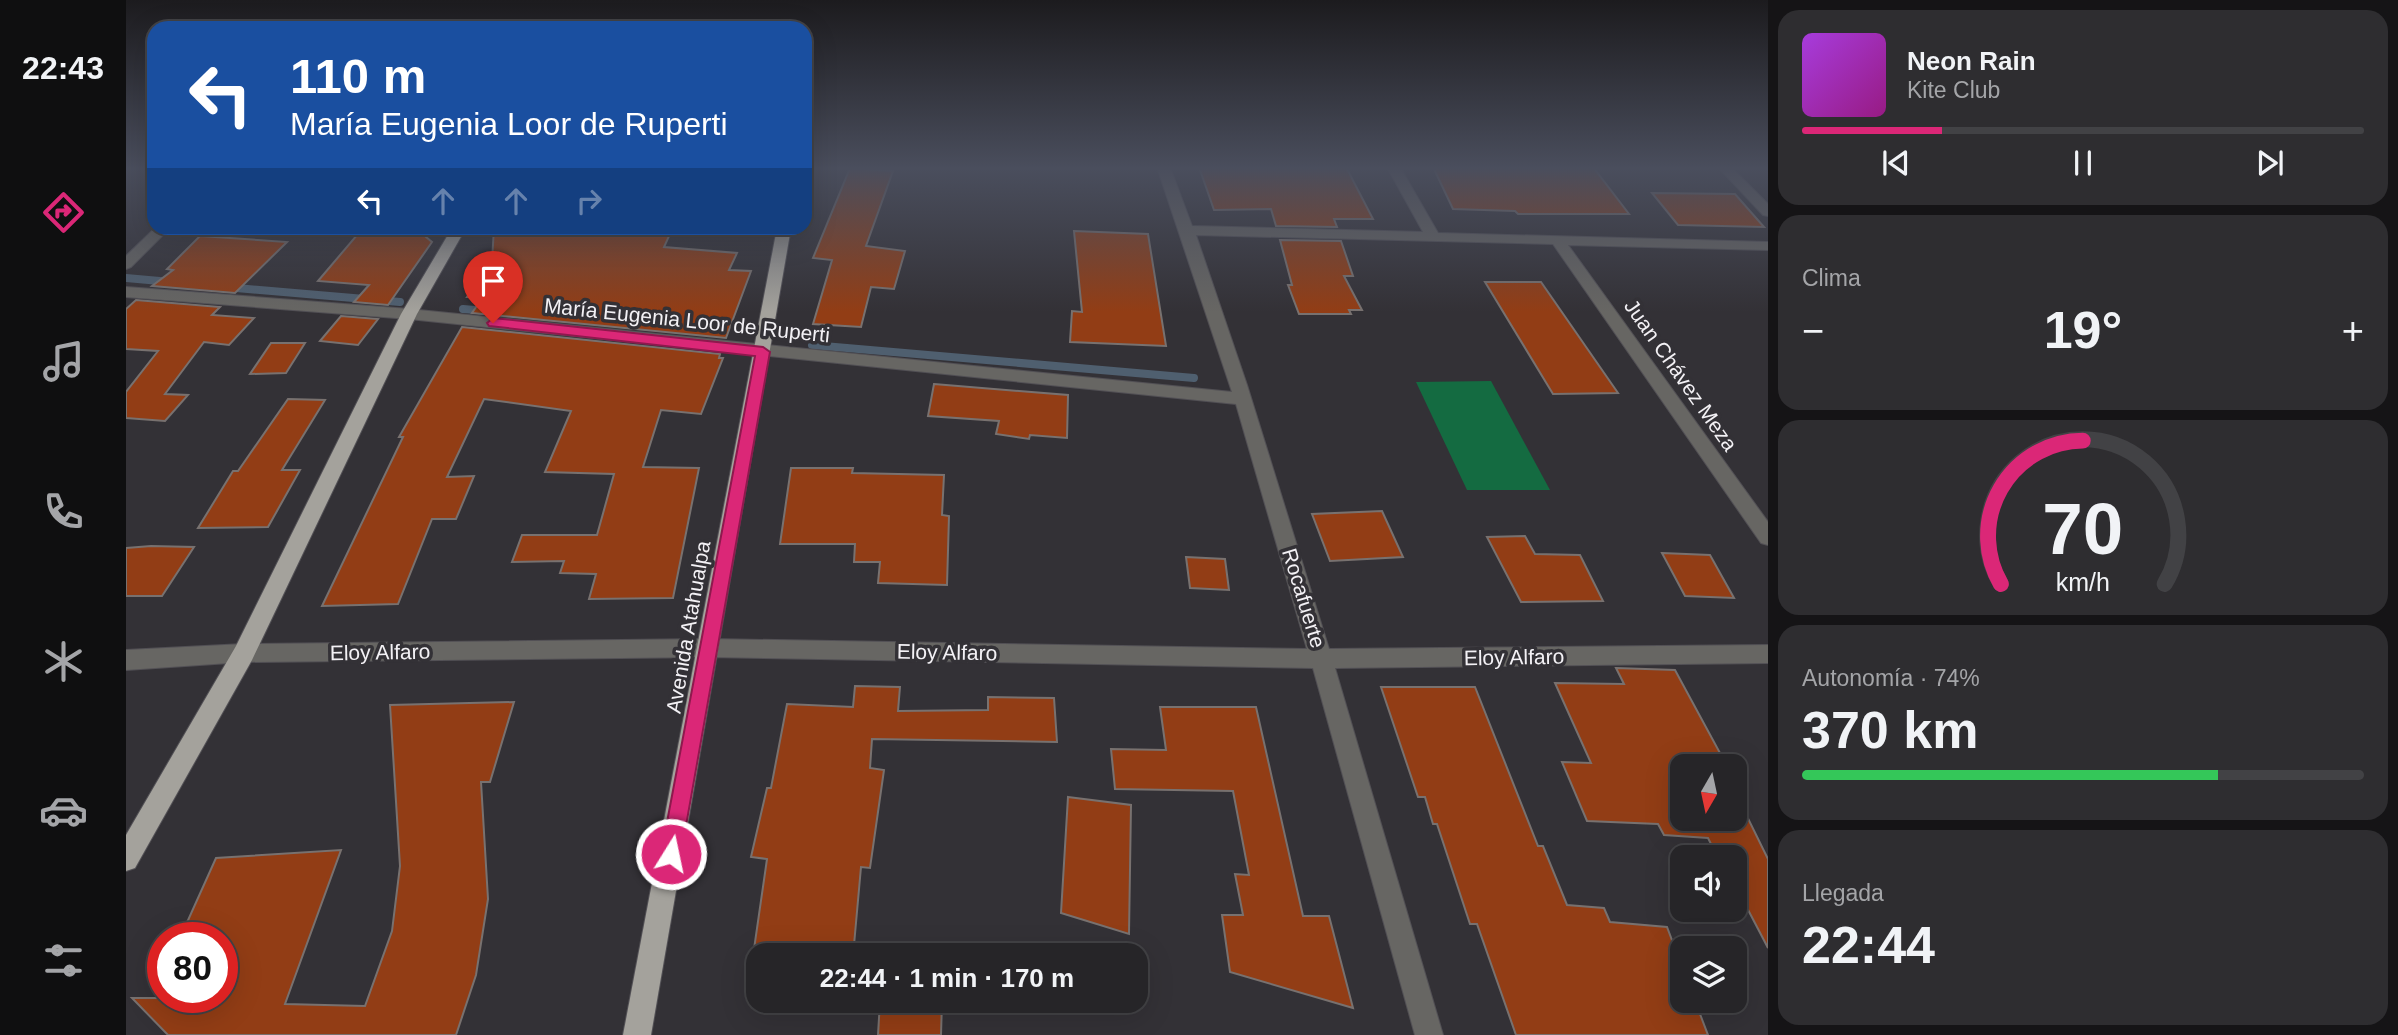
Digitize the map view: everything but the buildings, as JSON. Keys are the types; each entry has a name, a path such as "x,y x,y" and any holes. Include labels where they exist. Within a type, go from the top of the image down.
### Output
{"highway":[{"path":"126,859 244,653 409,314 455,235"},
{"name":"Avenida Atahualpa","path":"638,1035 783,235"}],"street":[{"name":"Rocafuerte","path":"1182,215 1243,399 1322,659 1429,1035"},
{"path":"1421,215 1433,237"},
{"path":"1188,230 1768,246"},
{"path":"126,264 156,235"},
{"name":"Juan Chávez Meza","path":"1558,240 1768,537"},
{"name":"María Eugenia Loor de Ruperti","path":"126,292 409,314 1243,399"},
{"name":"Eloy Alfaro","path":"126,660 244,653 709,648 1322,659 1768,654"}],"green space":[{"path":"1491,381 1550,490 1467,490 1416,382"}],"waterway":[{"path":"126,278 171,282"},
{"path":"225,287 400,302"},
{"path":"463,309 487,311"},
{"path":"812,345 1194,378"}],"route":[{"path":"493,323 763,352 671,854"}]}
